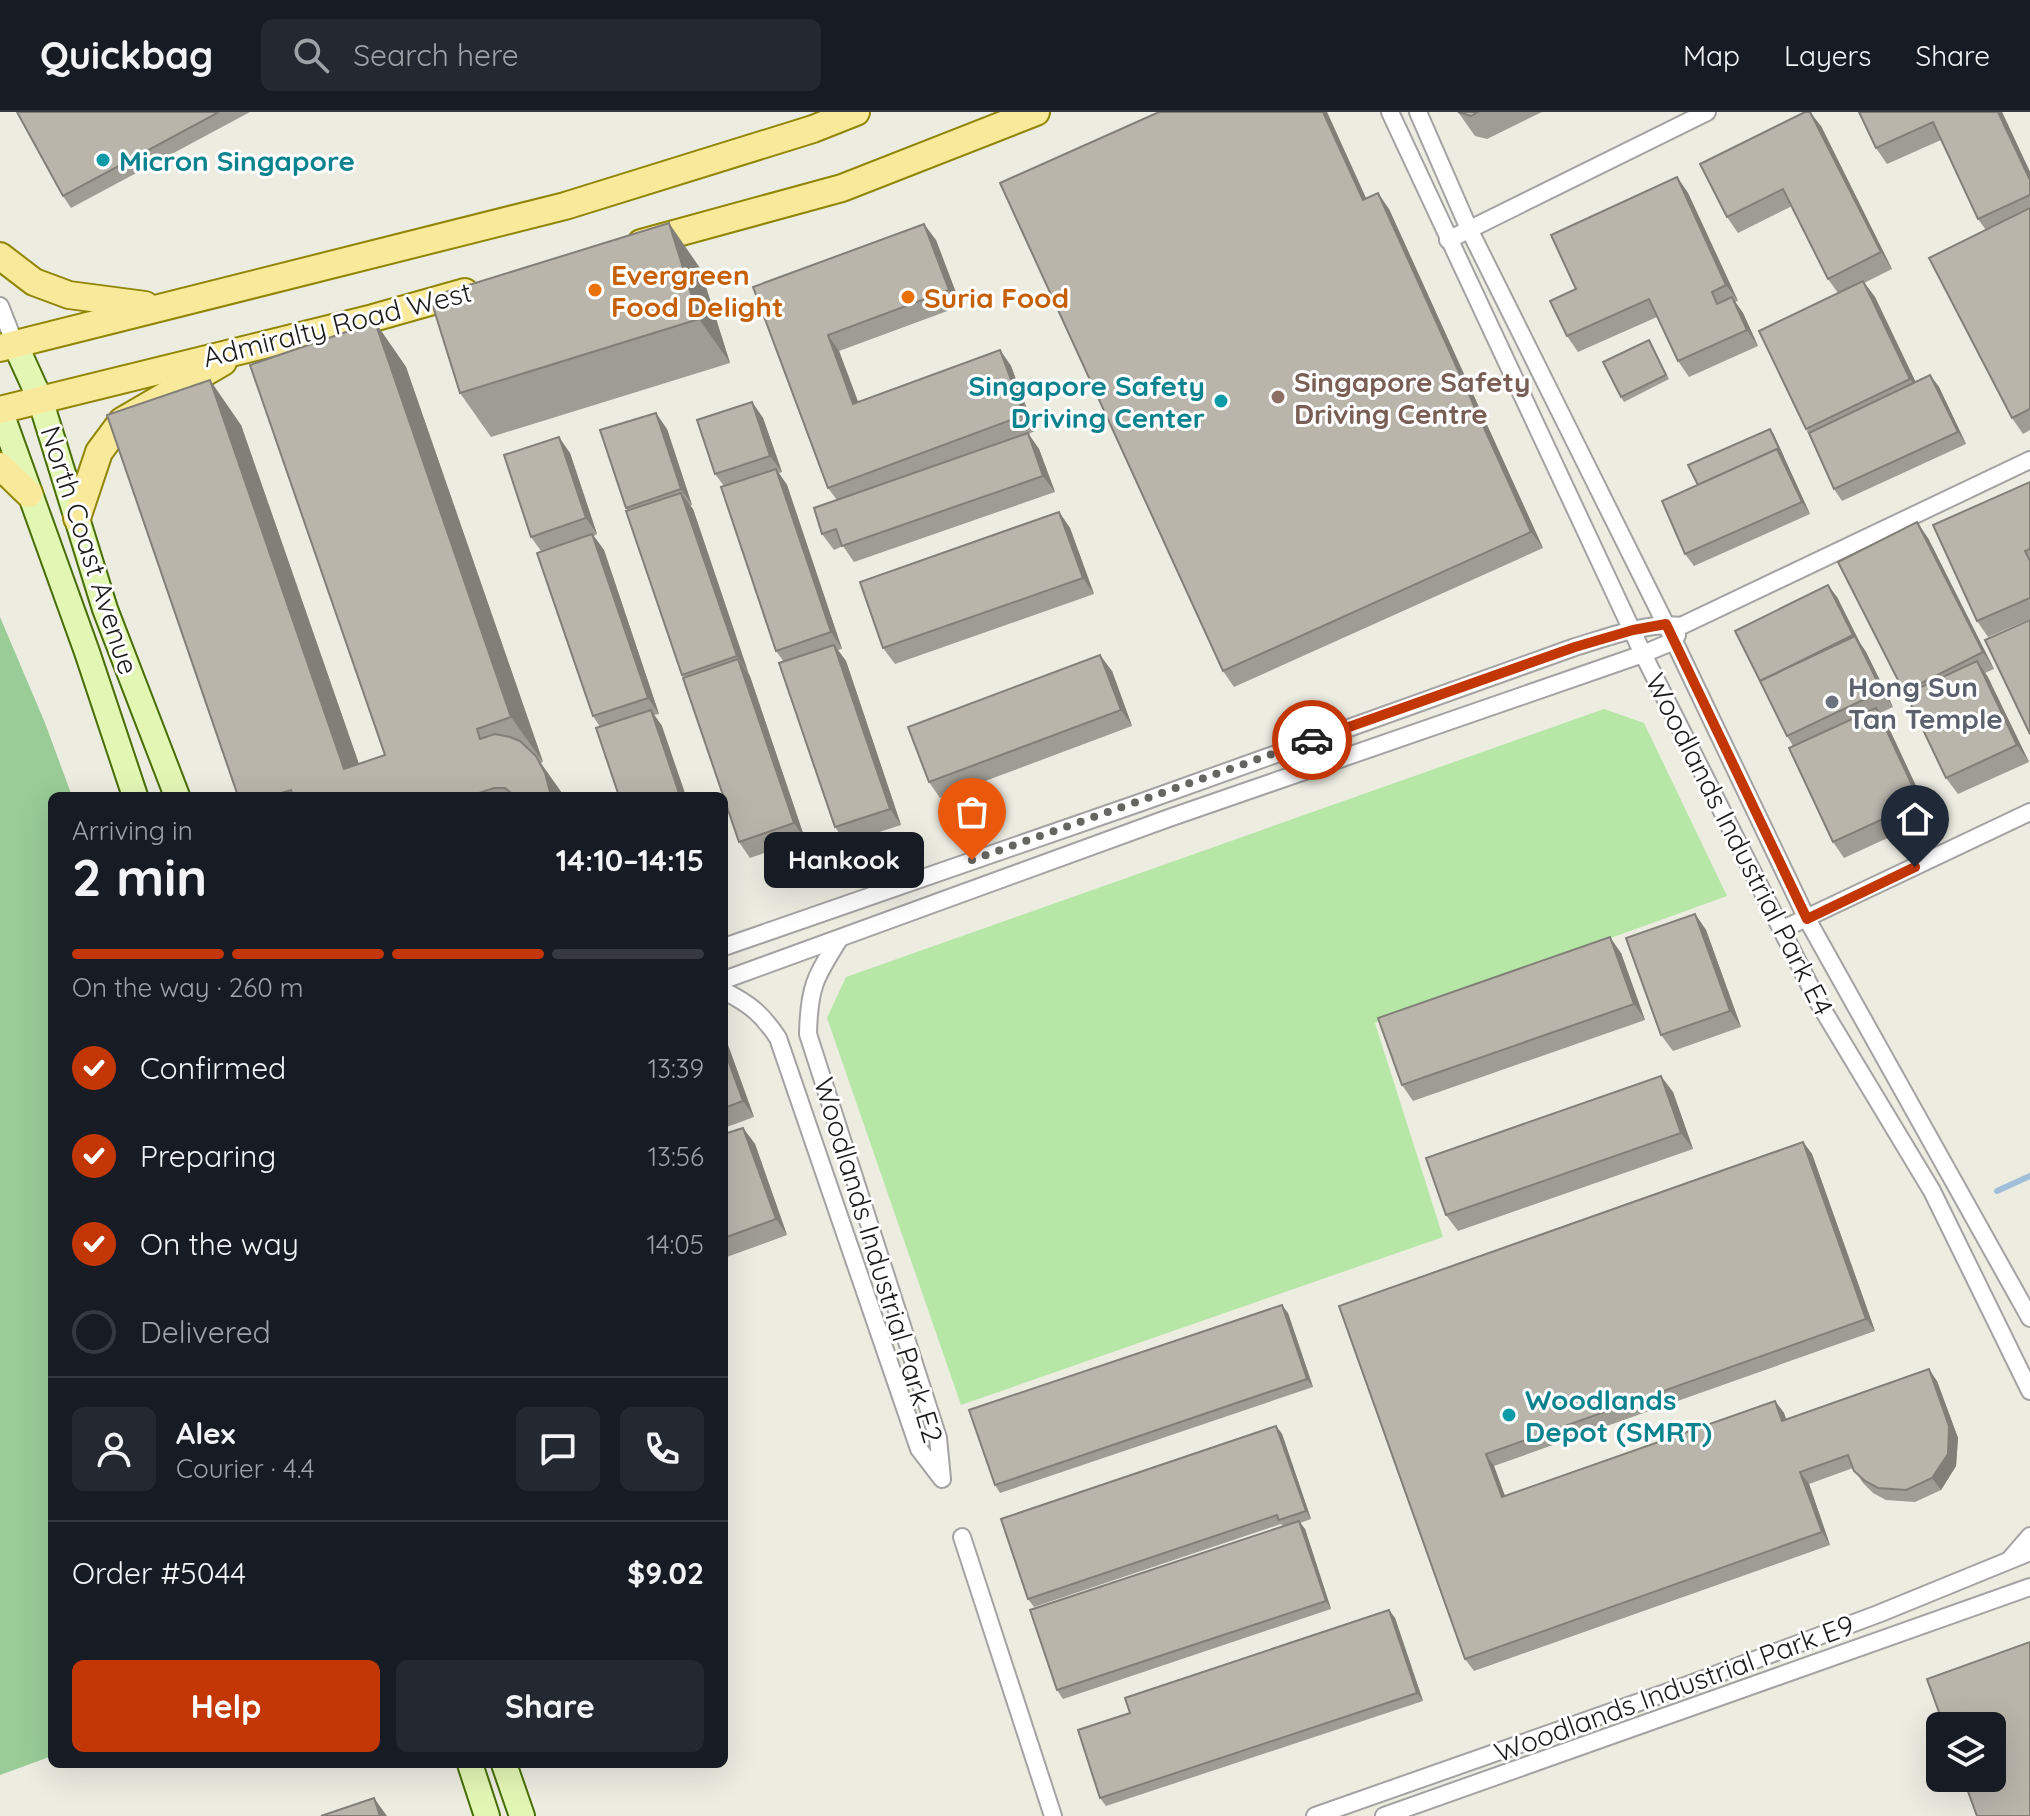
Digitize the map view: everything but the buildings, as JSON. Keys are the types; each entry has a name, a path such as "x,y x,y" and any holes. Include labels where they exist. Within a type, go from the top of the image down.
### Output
{"main road":[{"path":"8,346 565,206 813,129 856,112"},
{"path":"615,250 842,188 1036,112"},
{"path":"0,256 34,282 69,295 161,307"},
{"name":"Admiralty Road West","path":"0,410 373,318 494,284"},
{"name":"North Coast Avenue","path":"8,346 40,399 105,609 175,792"},
{"path":"77,518 99,452 122,421 246,348"},
{"name":"North Coast Avenue","path":"0,410 134,792"},
{"path":"0,466 29,494"},
{"path":"471,1768 487,1816"},
{"path":"505,1768 522,1816"}],"street":[{"name":"Woodlands Industrial Park E4","path":"1390,112 1643,654 1817,1000 1932,1191 2030,1391"},
{"name":"Woodlands Industrial Park E4","path":"1418,112 1469,229 1633,558 1673,630 1807,919 2030,1318"},
{"path":"1448,240 1707,112"},
{"name":"North Coast Avenue","path":"0,306 8,346"},
{"path":"1498,344 1520,333"},
{"path":"1541,436 1566,424"},
{"path":"728,979 1169,818 1643,654 1673,630 2030,460"},
{"path":"1605,572 1633,558"},
{"path":"728,946 1575,647 1633,630 1673,630"},
{"path":"1680,725 1709,713"},
{"path":"1783,929 2030,812"},
{"path":"1742,849 1768,836"},
{"name":"Woodlands Industrial Park E2","path":"728,993 763,1015 778,1038 919,1449 942,1479 938,1438 808,1034 809,999 818,973 840,938"},
{"path":"2007,1562 2030,1536"},
{"path":"962,1537 1053,1816"},
{"name":"Woodlands Industrial Park E9","path":"1315,1816 1656,1697 1878,1614 2030,1552"},
{"name":"Woodlands Industrial Park E9","path":"1384,1816 2030,1587"},
{"path":"1789,1647 1796,1670"}],"green space":[{"path":"0,617 71,792 48,792 48,1757 0,1775"},
{"path":"1604,709 1644,723 1727,896 1375,1023 1443,1237 961,1405 827,1018 846,977"}],"waterway":[{"path":"1997,1191 2030,1176"}],"way so far":[{"path":"972,860 1312,740"}],"place":[{"name":"Micron Singapore","path":"103,160"},
{"name":"Evergreen Food Delight","path":"595,290"},
{"name":"Suria Food","path":"908,297"},
{"name":"Singapore Safety Driving Centre","path":"1278,397"},
{"name":"Singapore Safety Driving Center","path":"1221,401"},
{"name":"Hong Sun Tan Temple","path":"1832,702"},
{"name":"Hankook","path":"972,860"},
{"name":"Woodlands Depot (SMRT)","path":"1509,1415"}],"route":[{"path":"1312,740 1575,647 1666,624 1807,919 1915,867"}]}
